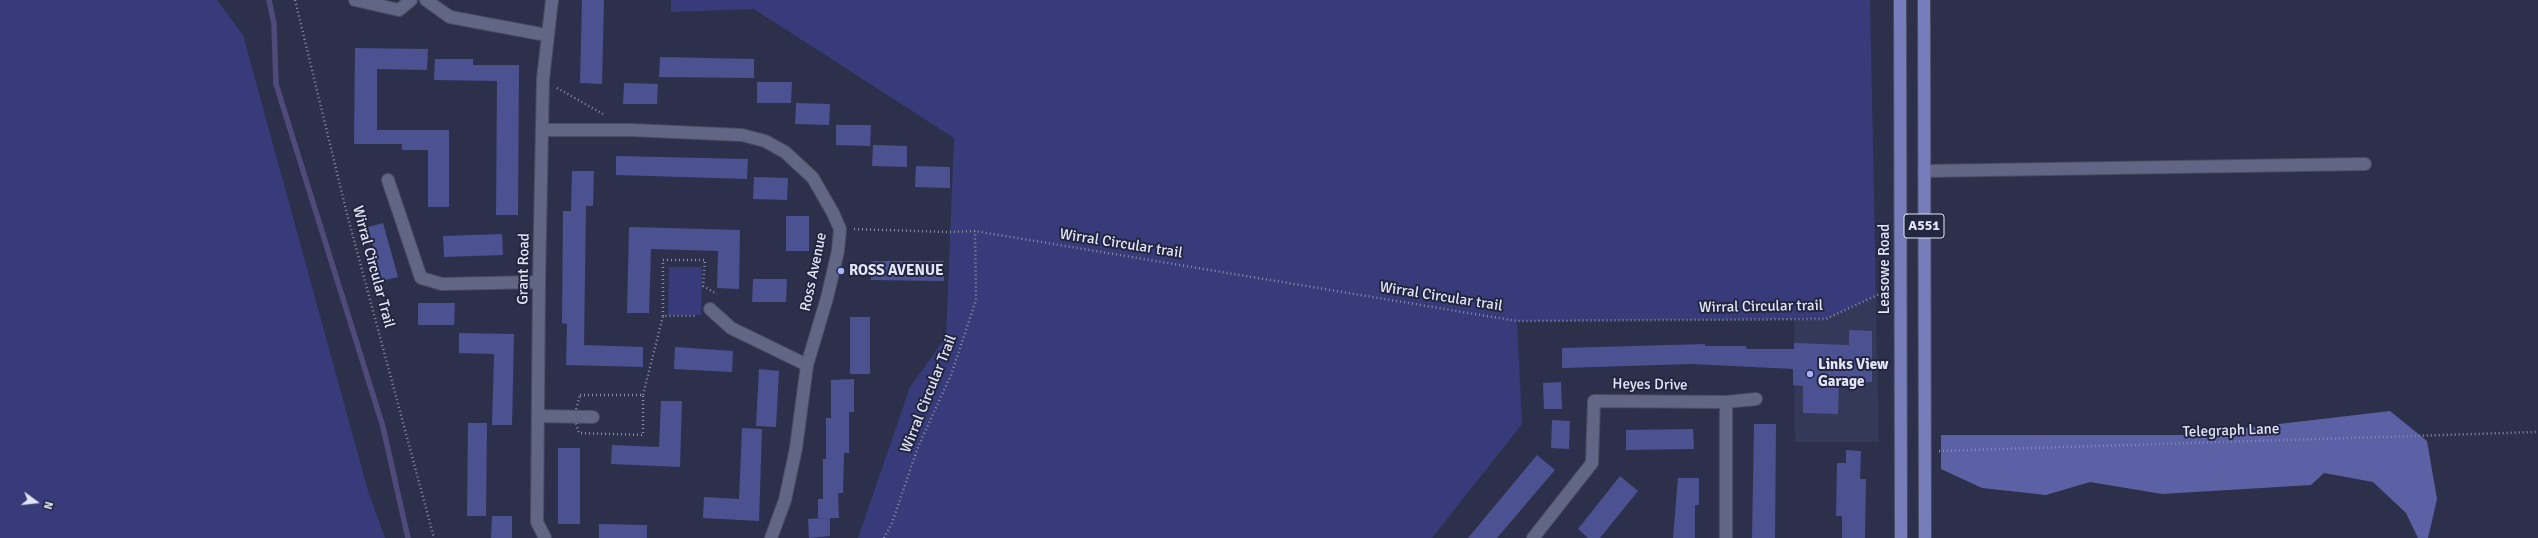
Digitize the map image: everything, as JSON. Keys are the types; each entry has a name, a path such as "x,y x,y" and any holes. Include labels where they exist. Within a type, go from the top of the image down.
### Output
{"main road":[{"name":"Leasowe Road","path":"1900,0 1901,538"},
{"name":"A551","path":"1924,0 1925,538"}],"street":[{"path":"355,0 399,10 411,0"},
{"path":"426,0 450,17 546,35"},
{"name":"Grant Road","path":"545,538 537,522 539,282 543,79 546,35 552,0"},
{"name":"Ross Avenue","path":"542,130 631,130 742,135 765,141 785,152 813,178 840,229 838,251 827,298 807,365 796,448 785,500 771,538"},
{"path":"1924,171 2365,164"},
{"path":"388,180 421,278 442,284 539,282"},
{"path":"714,313 731,328 807,365"},
{"path":"1726,538 1726,402 1756,399"},
{"name":"Heyes Drive","path":"1533,538 1592,463 1594,401 1726,402"},
{"path":"538,416 593,417"}],"path":[{"name":"Wirral Circular Trail","path":"295,0 347,214 434,538"},
{"path":"543,79 604,115"},
{"name":"Wirral Circular trail","path":"840,229 949,232 975,230 1517,321 1826,319 1901,284"},
{"name":"Wirral Circular Trail","path":"884,538 892,523 918,447 951,375 976,300 975,230"},
{"path":"644,395 580,395 574,417 579,433 643,436 644,395 663,316 663,260 705,260 703,286 718,295 714,313 663,316"},
{"name":"Telegraph Lane","path":"1925,452 2538,432"}],"shaded area":[{"path":"0,0 217,0 243,35 368,491 385,538 0,538"},
{"path":"671,0 1870,0 1876,296 1826,319 1517,321 1522,424 1432,538 858,538 910,387 946,337 954,138 754,9 671,12"},
{"path":"669,267 702,267 701,315 668,315"},
{"path":"1876,296 1879,442 1795,442 1794,321 1826,319"},
{"path":"2390,411 2427,441 2437,499 2428,538 2418,538 2406,513 2373,482 2324,473 2311,485 2162,494 2090,482 2046,495 1982,488 1941,469 1941,435 2185,435"}],"building":[{"path":"582,0 604,0 602,84 580,83"},
{"path":"355,48 428,49 427,70 377,69 377,130 449,130 449,207 428,207 428,150 402,150 402,144 354,144"},
{"path":"660,57 754,59 754,78 659,77"},
{"path":"435,59 473,59 473,65 519,65 518,215 496,215 497,81 434,80"},
{"path":"757,82 792,82 791,103 757,103"},
{"path":"624,83 658,84 657,104 623,104"},
{"path":"796,103 830,104 829,125 795,124"},
{"path":"836,125 871,125 870,146 836,145"},
{"path":"873,145 907,146 907,167 872,166"},
{"path":"616,156 748,159 747,179 616,175"},
{"path":"916,166 950,167 950,188 915,187"},
{"path":"572,171 594,171 593,206 586,206 584,345 643,347 643,367 566,365 567,324 562,323 563,211 571,211"},
{"path":"754,177 788,178 787,200 753,199"},
{"path":"786,216 809,216 809,251 786,251"},
{"path":"383,223 398,277 382,281 368,227"},
{"path":"629,227 740,230 739,289 717,288 718,251 651,249 649,313 627,313"},
{"path":"502,234 503,255 444,257 443,236"},
{"path":"871,261 944,261 944,281 871,280"},
{"path":"753,279 787,279 786,302 752,302"},
{"path":"418,303 455,303 454,325 418,325"},
{"path":"850,317 870,317 870,374 850,374"},
{"path":"1849,330 1872,331 1872,382 1839,382 1838,414 1803,413 1803,386 1793,385 1793,369 1692,364 1562,368 1562,348 1705,344 1705,346 1746,346 1747,349 1794,349 1794,343 1849,345"},
{"path":"459,333 514,334 512,425 492,425 494,354 459,353"},
{"path":"675,347 733,351 732,372 674,369"},
{"path":"759,369 779,371 776,427 756,426"},
{"path":"854,379 854,412 849,412 849,453 844,453 843,493 838,493 839,518 830,518 830,536 809,538 808,519 826,518 818,518 818,499 823,499 823,459 826,459 826,418 831,418 831,380"},
{"path":"1561,382 1562,409 1544,409 1543,383"},
{"path":"661,401 682,401 680,467 611,464 612,445 659,447"},
{"path":"1552,420 1570,421 1569,449 1551,448"},
{"path":"468,423 487,423 486,516 467,516"},
{"path":"1754,424 1776,424 1775,538 1752,538"},
{"path":"742,428 762,429 759,521 703,518 704,497 739,499"},
{"path":"1693,429 1694,449 1626,450 1626,430"},
{"path":"558,448 580,448 580,524 558,524"},
{"path":"1846,450 1861,451 1860,479 1866,479 1865,538 1842,538 1842,516 1836,516 1837,463 1846,463"},
{"path":"1537,455 1555,470 1497,538 1468,538"},
{"path":"1620,476 1638,491 1600,538 1588,538 1578,529"},
{"path":"1678,478 1699,478 1699,505 1695,505 1695,538 1673,538"},
{"path":"492,516 512,516 512,538 491,538"},
{"path":"599,524 647,525 647,538 599,538"}],"waterway":[{"path":"269,0 274,24 276,84 383,427 408,538"}],"place":[{"name":"ROSS AVENUE","path":"841,271"},
{"name":"Links View Garage","path":"1810,374"}]}
